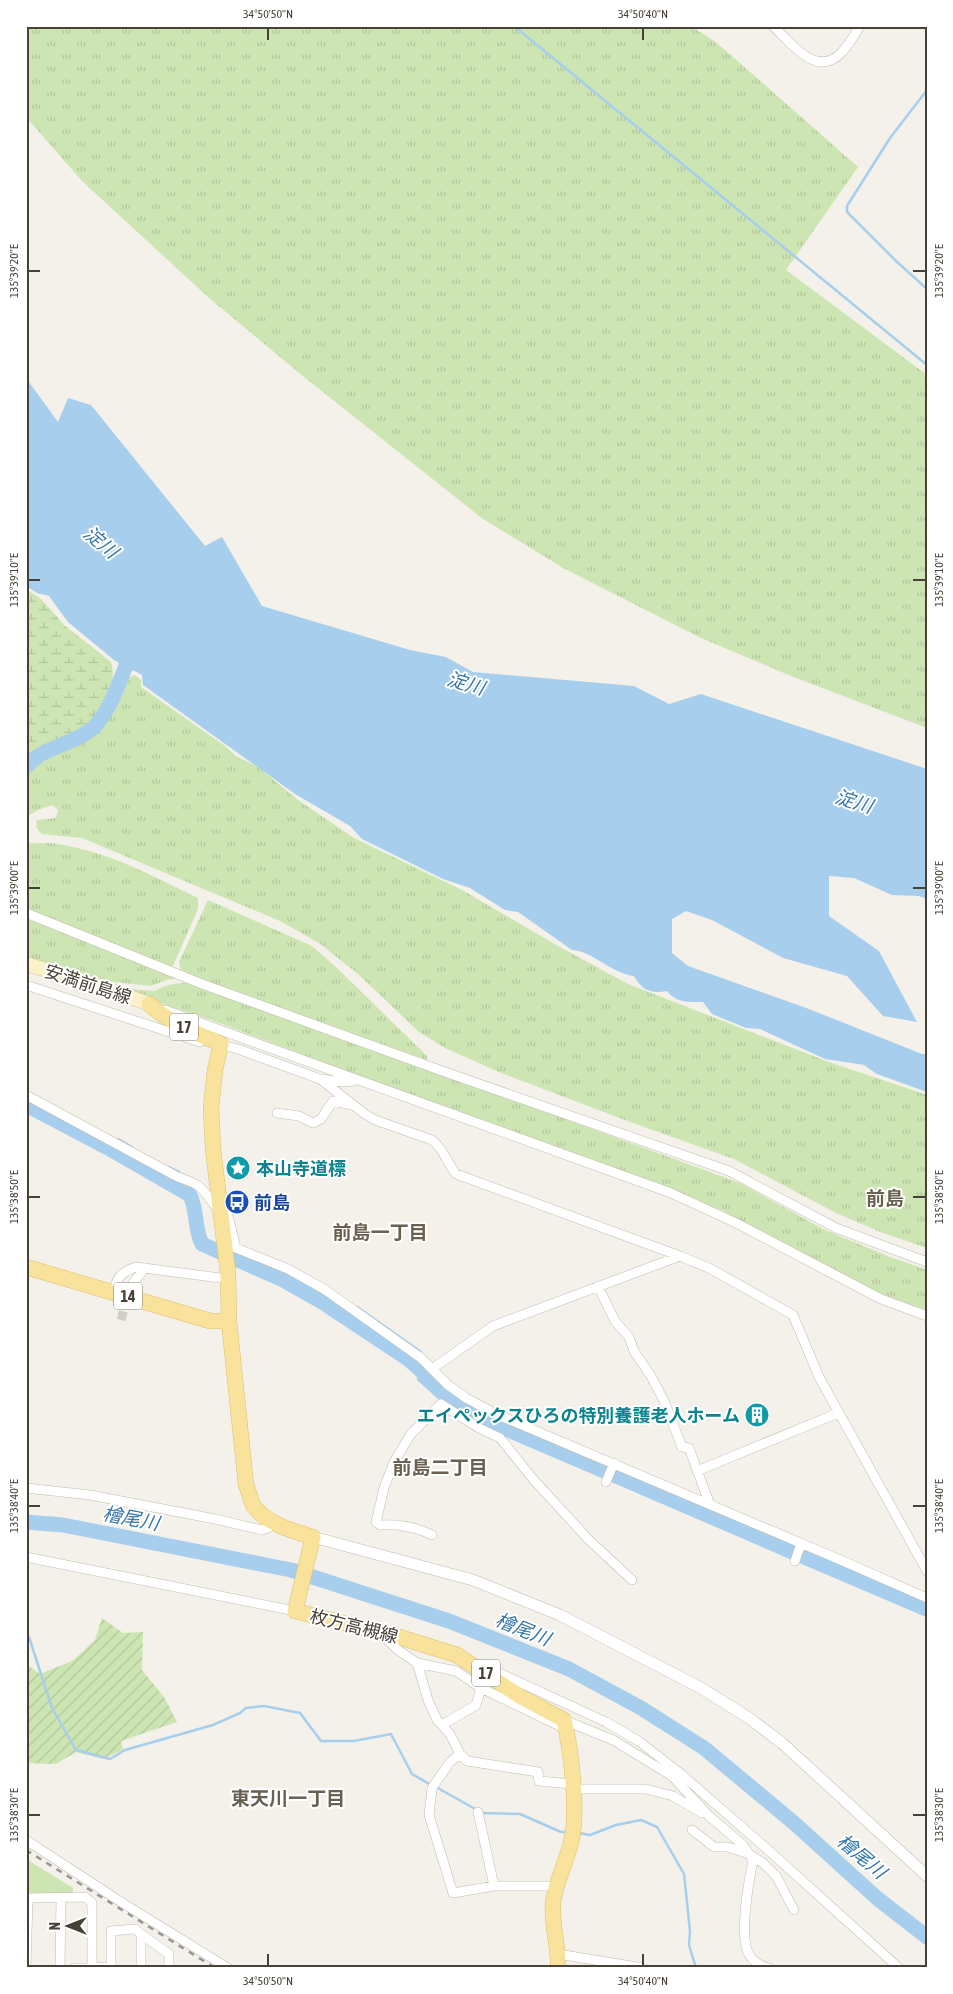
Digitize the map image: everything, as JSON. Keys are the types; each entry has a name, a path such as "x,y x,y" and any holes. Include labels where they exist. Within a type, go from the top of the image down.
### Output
{"main road":[{"name":"安満前島線","path":"26,964 97,985 149,1004"},
{"name":"17","path":"149,1004 176,1023 221,1044 215,1070 211,1108 213,1149 228,1276 229,1321 246,1486 253,1504 274,1522 312,1544"},
{"name":"14","path":"26,1267 210,1321 229,1321"},
{"name":"枚方高槻線","path":"312,1544 296,1604 457,1655 565,1725"},
{"path":"558,1961 553,1922 553,1902 557,1886 568,1860 573,1833 569,1738 565,1725"}],"street":[{"path":"773,26 802,54 819,64 828,63 842,52 860,26"},
{"path":"26,913 202,984 445,1072 728,1171 836,1228 927,1262"},
{"path":"26,986 203,1043 221,1044 238,1048 320,1078 342,1082 359,1081"},
{"path":"149,1004 687,1200 736,1222 881,1299 927,1316"},
{"path":"320,1078 354,1106 375,1120 432,1140 439,1145 456,1174 711,1269 793,1316 819,1377 927,1571"},
{"path":"26,1095 174,1175 197,1185 207,1194 221,1214 228,1216 230,1219 233,1242 236,1248 288,1269 324,1289 421,1358 448,1385 466,1398 498,1414 927,1598"},
{"path":"277,1113 299,1116 313,1123 321,1119 333,1101 354,1106"},
{"path":"114,1292 115,1281 123,1272 136,1267 228,1276 236,1255 240,1251"},
{"path":"432,1369 493,1326 680,1256"},
{"path":"130,1287 145,1268"},
{"path":"598,1286 614,1321 629,1337 634,1351 651,1376 664,1401 682,1447 689,1448 710,1505"},
{"path":"457,1414 466,1398"},
{"path":"432,1535 422,1530 394,1524 380,1525 376,1522 384,1488 394,1462 411,1434 441,1404 479,1428 500,1438 533,1479 588,1539 632,1580"},
{"path":"696,1471 838,1412"},
{"path":"606,1482 614,1463"},
{"path":"26,1488 90,1495 215,1518 262,1530 268,1528 274,1522"},
{"path":"312,1544 473,1580 560,1615 701,1688 749,1718 782,1743 927,1876"},
{"path":"795,1561 801,1544"},
{"path":"26,1557 296,1604"},
{"path":"380,1632 398,1650 417,1663 456,1671 481,1688 565,1725 612,1740 672,1776 709,1816 743,1845 753,1860 746,1897 745,1941 748,1955 757,1964 769,1968"},
{"path":"457,1655 606,1722 640,1742 681,1774 766,1848 899,1968"},
{"path":"417,1663 428,1700 442,1725 450,1734 460,1754 467,1761 538,1772 539,1781 572,1787 646,1789 673,1796 709,1816"},
{"path":"442,1725 476,1705 481,1688"},
{"path":"460,1754 450,1762 432,1788 429,1815 453,1893 494,1886 557,1886"},
{"path":"478,1812 494,1886"},
{"path":"692,1830 714,1847 728,1847 749,1854 763,1863 776,1876 794,1910"},
{"path":"26,1840 121,1902 228,1968"},
{"path":"26,1968 27,1898 85,1897 92,1903 92,1968"},
{"path":"60,1968 61,1898"},
{"path":"74,1968 111,1967 110,1931 135,1929 169,1954 169,1968"},
{"path":"141,1934 141,1968"},
{"path":"558,1961 642,1968"}],"green space":[{"path":"26,26 691,26 717,43 858,167 786,270 927,375 927,728 791,676 701,638 565,569 483,519 304,377 209,298 82,181 26,117"},
{"path":"26,589 41,599 64,625 111,662 113,674 107,698 92,720 72,737 38,749 26,758"},
{"path":"135,675 141,680 141,687 225,746 236,756 258,767 298,800 354,838 462,890 628,984 826,1061 927,1095 927,1248 883,1233 836,1213 734,1159 499,1072 445,1048 419,1032 358,974 319,943 280,921 82,838 42,834 36,827 37,820 56,818 58,810 52,805 26,817 26,774 40,760 80,742 94,732 114,700 122,691 125,679"},
{"path":"26,843 53,843 94,852 129,865 198,898 198,909 172,968 26,910"},
{"path":"208,900 312,946 427,1056 427,1060 181,972 179,962"},
{"path":"26,918 179,978 150,986 87,979 26,960"},
{"path":"189,982 740,1183 823,1229 927,1270 927,1310 886,1297 721,1210 211,1020 111,987 154,991 168,985"},
{"path":"102,1618 123,1633 143,1632 142,1670 164,1697 177,1722 121,1741 123,1750 103,1759 76,1752 56,1764 26,1763 26,1664 40,1674 72,1661 95,1640"},
{"path":"26,1859 73,1888 73,1893 26,1894"}],"water":[{"name":"淀川","path":"26,378 58,422 68,398 91,405 205,546 222,537 262,606 410,650 446,657 473,672 634,686 669,704 701,694 927,769 927,899 919,896 892,895 854,878 829,876 829,916 879,951 917,1022 883,1016 847,976 783,958 712,920 686,911 672,919 672,953 688,966 809,1009 922,1054 927,1054 927,1092 877,1074 864,1065 825,1059 760,1029 746,1028 712,1014 703,1002 678,1000 667,991 656,992 643,988 634,976 617,971 580,951 572,950 518,912 505,910 470,888 443,879 362,839 350,826 295,794 143,685 142,675 114,660 68,622 49,596 37,593 26,586"}],"waterway":[{"path":"514,26 927,365"},
{"path":"927,90 890,138 847,206 847,212 927,289"},
{"path":"26,767 41,754 78,737 95,726 111,702 130,656 137,650"},
{"path":"26,1104 89,1137 190,1195 202,1244 283,1280 322,1302 408,1359 457,1403 478,1415 927,1607"},
{"path":"26,1112 102,1152"},
{"path":"118,1139 132,1147"},
{"path":"168,1167 179,1172"},
{"path":"357,1307 421,1352"},
{"path":"418,1379 442,1401"},
{"path":"502,1434 605,1478"},
{"path":"610,1480 793,1559"},
{"name":"檜尾川","path":"26,1522 63,1525 291,1570 449,1621 569,1669 641,1708 704,1748 794,1823 878,1899 927,1937"},
{"path":"798,1561 927,1616"},
{"path":"26,1637 29,1637 52,1708 76,1750 110,1759 125,1750 213,1725 240,1713 246,1708 264,1706 300,1713 321,1741 354,1741 391,1734 412,1774 431,1785"},
{"path":"436,1787 477,1810"},
{"path":"482,1813 520,1814 561,1832 567,1832"},
{"path":"578,1833 590,1835 616,1825 641,1820 657,1827 684,1874 690,1931 689,1945 696,1968"}],"tunnel":[{"path":"121,1320 128,1294"}],"railway":[{"path":"26,1850 215,1968"}],"place":[{"name":"本山寺道標","path":"238,1168"},
{"name":"前島","path":"237,1202"},
{"name":"エイぺックスひろの特別養護老人ホーム","path":"757,1415"}],"district":[{"name":"前島","path":"885,1198"},
{"name":"前島一丁目","path":"380,1232"},
{"name":"前島二丁目","path":"440,1467"},
{"name":"東天川一丁目","path":"288,1798"}]}
